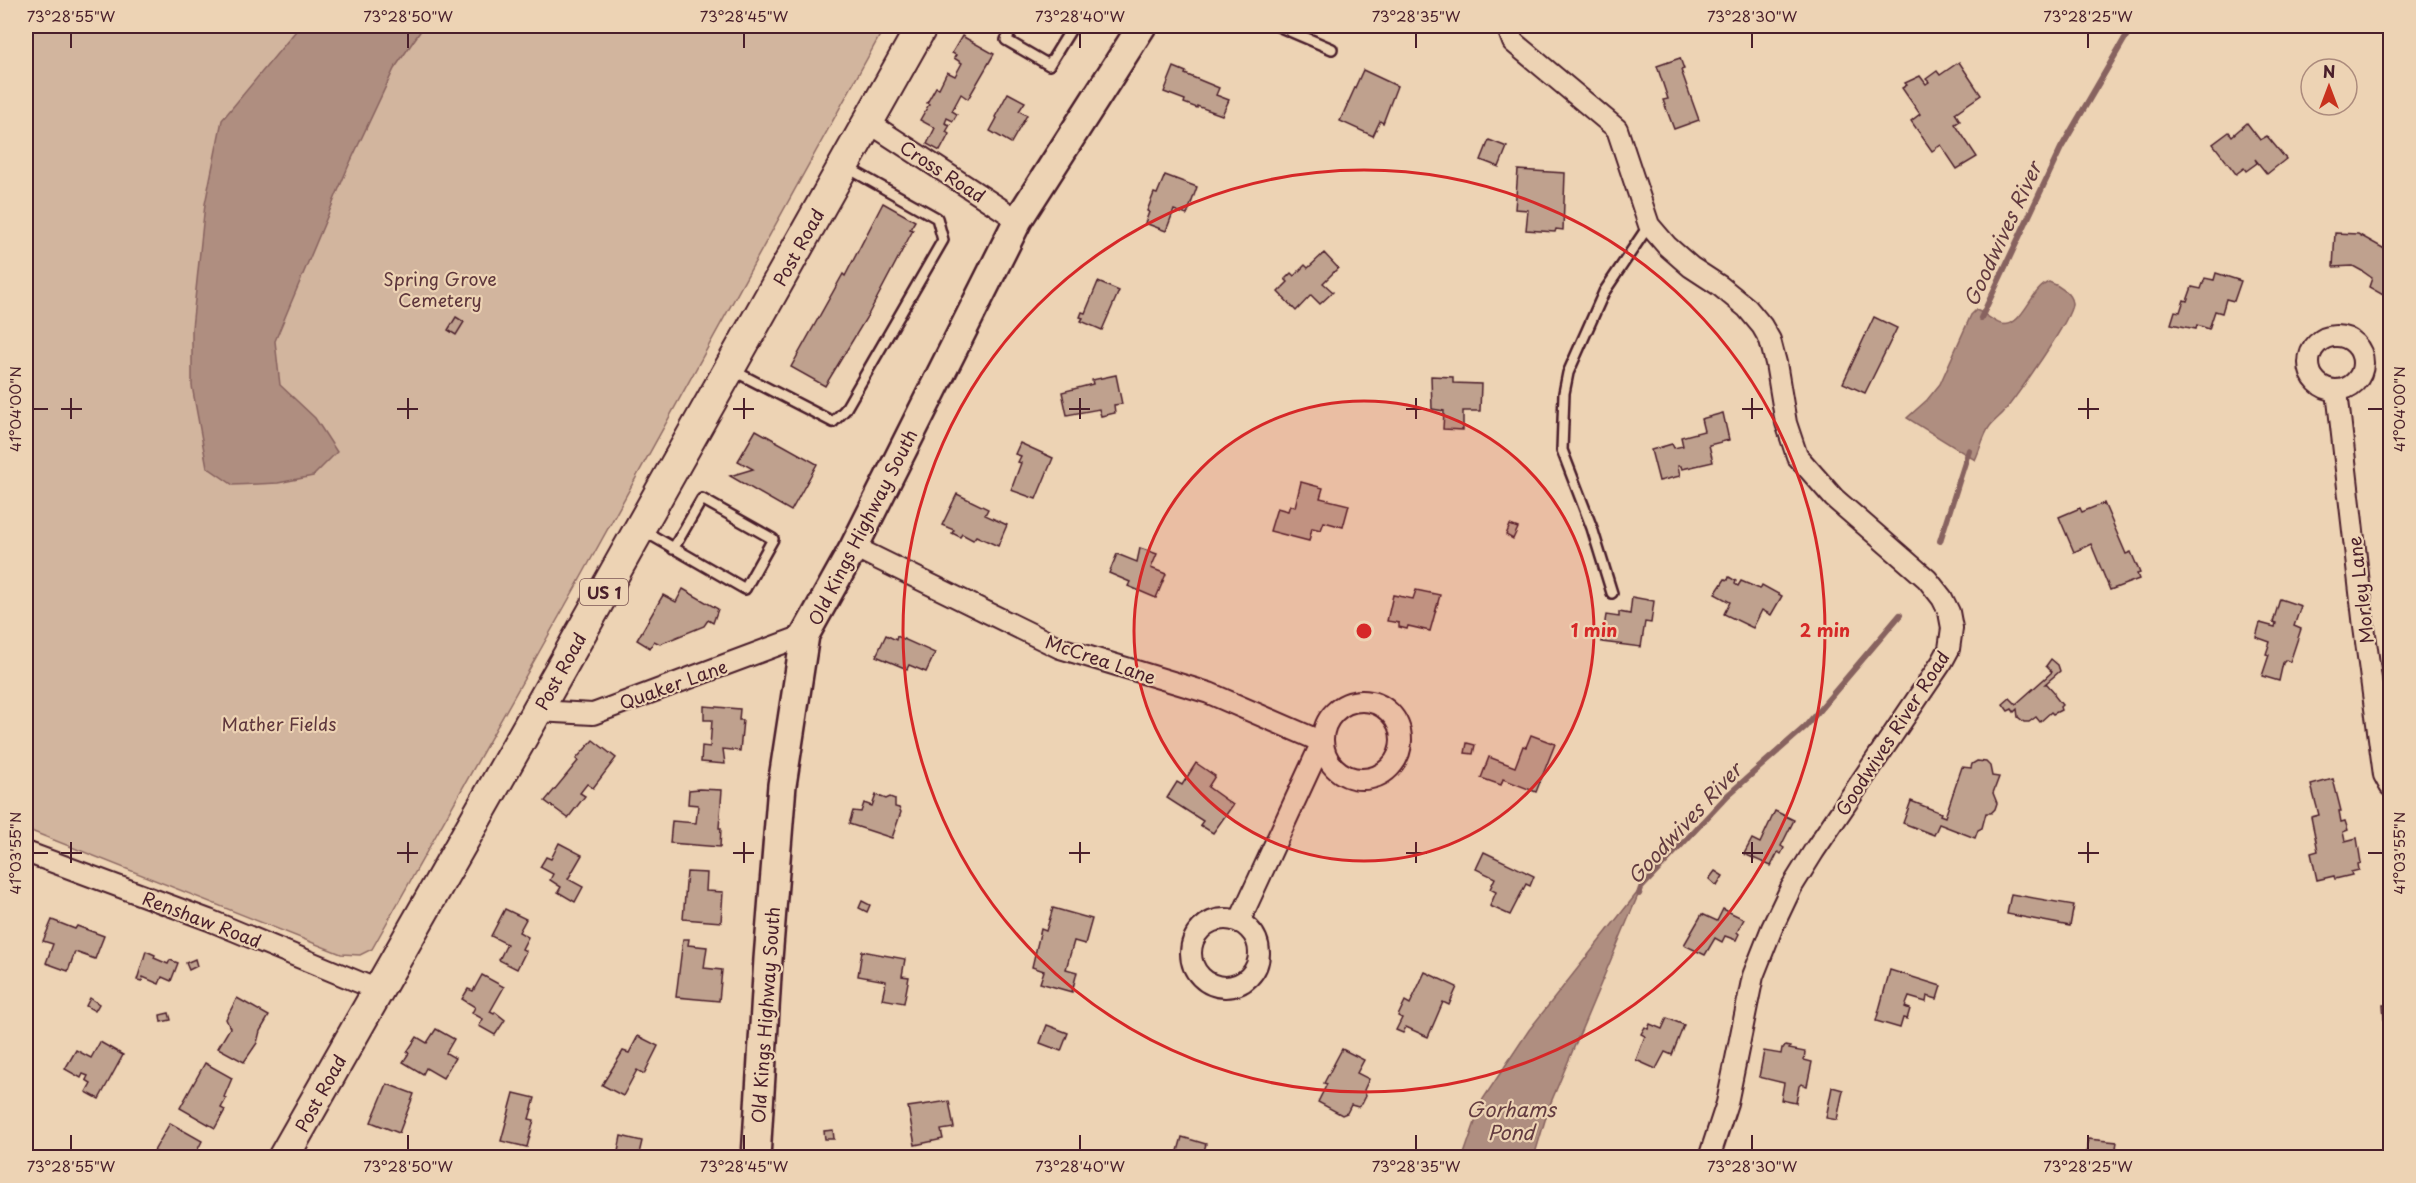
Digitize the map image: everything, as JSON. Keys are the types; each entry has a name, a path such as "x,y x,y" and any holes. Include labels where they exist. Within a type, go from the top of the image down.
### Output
{"main road":[{"name":"Post Road","path":"283,1158 922,26"}],"street":[{"name":"Old Kings Highway South","path":"756,1158 768,959 782,785 805,636 854,547 1018,220 1142,26"},
{"name":"Goodwives River Road","path":"1507,26 1513,42 1617,129 1649,225 1667,246 1691,267 1720,286 1747,308 1770,340 1786,423 1797,456 1834,498 1927,579 1942,598 1949,612 1952,628 1948,649 1942,662 1814,851 1791,888 1772,928 1753,976 1727,1103 1710,1158"},
{"name":"Cross Road","path":"868,122 1018,220"},
{"name":"Morley Lane","path":"2337,391 2384,775 2391,786"},
{"name":"McCrea Lane","path":"854,547 1060,648 1209,693 1322,742"},
{"name":"Quaker Lane","path":"537,711 593,714 805,636"},
{"path":"1239,922 1322,742 1325,726 1333,713 1346,704 1361,700 1376,703 1389,711 1398,724 1402,739 1400,754 1391,767 1379,776 1369,779 1348,777 1335,769 1326,757 1322,742"},
{"name":"Renshaw Road","path":"26,852 209,920 378,990"}],"lane":[{"path":"1014,26 1006,40 1049,65 1073,26"},
{"path":"1278,26 1332,49"},
{"path":"730,369 832,422 845,410 943,240 937,218 844,165"},
{"path":"1612,593 1592,528 1563,450 1564,393 1568,373 1604,292 1649,225"},
{"path":"640,529 674,549 745,589 773,539 702,499 674,549"}],"green space":[{"name":"Spring Grove Cemetery","path":"26,26 885,26 579,581 372,949 360,955 341,954 26,829"}],"water":[{"path":"300,26 424,26 394,69 348,167 275,341 280,385 315,418 337,452 313,476 278,483 233,485 207,467 192,386 192,328 205,204 222,120"},
{"path":"2049,282 2067,293 2072,303 2070,311 2030,376 2003,413 1993,422 1983,438 1975,460 1907,418 1927,400 1940,384 1971,315 1976,310 1998,323 2009,324 2021,315 2042,286"},
{"name":"Gorhams Pond","path":"1641,888 1549,1107 1534,1157 1463,1157 1483,1099 1529,1030"}],"building":[{"path":"1850,26 1886,26 1885,29 1850,28"},
{"path":"962,36 994,54 968,99 961,94 952,111 957,114 953,121 947,118 945,123 950,125 946,132 949,134 940,151 927,144 935,128 920,120 936,87 939,88 947,72 955,76 962,63 954,58 956,55 952,53"},
{"path":"1680,58 1684,69 1681,70 1699,120 1674,129 1663,100 1668,99 1657,66"},
{"path":"1959,62 1981,95 1955,113 1960,121 1955,124 1977,157 1957,169 1941,145 1932,151 1911,121 1920,114 1902,88 1907,85 1905,83 1920,76 1926,84 1929,82 1926,79 1937,71 1940,75"},
{"path":"1174,67 1219,88 1216,95 1229,100 1222,115 1184,103 1185,100 1164,92"},
{"path":"1363,70 1397,86 1383,123 1380,121 1373,136 1340,121"},
{"path":"1008,93 1025,102 1019,111 1027,115 1011,143 990,131"},
{"path":"2247,123 2260,140 2267,136 2286,159 2267,174 2255,159 2257,163 2246,171 2244,168 2236,174 2213,144 2229,132 2232,136"},
{"path":"1489,140 1507,147 1499,167 1481,160"},
{"path":"1518,170 1565,173 1563,230 1556,229 1555,232 1526,230 1528,210 1515,209"},
{"path":"1165,175 1197,187 1187,215 1174,210 1166,231 1145,223 1154,193 1157,194"},
{"path":"883,203 915,221 910,229 913,230 868,315 825,386 791,367 843,274 845,276"},
{"path":"2335,233 2358,234 2390,252 2390,299 2369,287 2372,278 2362,271 2353,266 2333,267"},
{"path":"1324,253 1338,268 1323,283 1333,292 1320,304 1311,295 1296,311 1278,292 1288,282 1285,279 1291,273 1294,276 1305,265 1308,268"},
{"path":"2216,273 2241,281 2234,301 2226,299 2222,313 2215,311 2209,329 2197,325 2196,329 2171,324 2175,311 2180,312 2192,287 2201,289 2205,278 2214,280"},
{"path":"1098,282 1119,291 1102,330 1081,321 1083,318 1080,317 1082,312 1085,313"},
{"path":"456,317 464,322 456,335 448,330"},
{"path":"1874,317 1897,328 1865,393 1843,383"},
{"path":"1116,375 1122,404 1114,405 1115,413 1101,416 1099,409 1067,415 1062,392 1093,384 1092,380"},
{"path":"1431,376 1453,377 1453,383 1481,384 1480,411 1463,411 1463,430 1443,429 1444,411 1432,409"},
{"path":"1723,413 1729,440 1709,445 1713,462 1682,469 1678,466 1680,476 1659,481 1651,450 1672,444 1674,448 1683,446 1681,437 1704,431 1701,419"},
{"path":"756,430 817,464 791,511 730,476 753,469 738,461"},
{"path":"1020,443 1053,458 1036,499 1011,490 1021,463 1018,462 1021,456 1015,454"},
{"path":"1301,482 1323,488 1320,498 1349,505 1343,527 1324,522 1321,530 1312,528 1309,541 1270,531 1277,508 1288,511 1290,505 1295,507"},
{"path":"957,494 988,509 985,515 1007,525 998,546 976,536 973,540 962,534 960,537 952,533 954,530 942,525"},
{"path":"2104,503 2126,554 2131,552 2140,573 2137,574 2139,579 2110,590 2091,544 2074,552 2059,517 2080,508 2082,512"},
{"path":"1510,525 1518,528 1513,539 1506,535"},
{"path":"1140,548 1157,554 1151,568 1166,574 1156,598 1128,586 1130,582 1109,573 1117,554 1137,562"},
{"path":"1729,577 1736,581 1735,584 1738,586 1741,581 1760,589 1762,585 1782,596 1771,615 1762,610 1753,628 1724,614 1730,602 1715,594 1725,579 1728,580"},
{"path":"683,589 718,609 713,623 708,620 704,626 660,644 654,641 650,648 637,640 663,595 676,602"},
{"path":"1416,590 1440,595 1430,631 1408,626 1407,629 1399,627 1399,623 1387,621 1393,595 1413,599"},
{"path":"1632,597 1654,601 1651,623 1645,622 1641,647 1602,642 1600,634 1601,629 1604,628 1606,615 1619,617 1619,612 1630,614"},
{"path":"2280,599 2301,606 2294,626 2301,629 2290,662 2286,660 2283,663 2279,681 2262,676 2269,655 2266,654 2270,642 2256,637 2260,623 2275,627 2276,623 2273,622"},
{"path":"886,635 896,640 897,636 935,653 926,672 909,665 907,669 876,656"},
{"path":"2051,659 2058,665 2060,671 2045,684 2055,693 2054,695 2062,705 2061,710 2053,714 2051,712 2040,722 2036,717 2029,722 2024,722 2018,717 2017,709 2014,712 2012,709 2008,711 2003,704 2010,698 2016,704 2052,672 2046,666"},
{"path":"704,706 740,709 739,720 743,720 740,751 723,749 725,764 701,762 702,746 710,747 712,720 704,720"},
{"path":"1531,735 1555,744 1536,792 1503,779 1501,785 1481,778 1489,757 1515,767 1523,746 1526,747"},
{"path":"593,740 616,758 593,788 587,784 580,793 585,796 568,818 545,801"},
{"path":"1467,743 1475,745 1473,754 1465,753"},
{"path":"1977,761 1986,762 1990,766 1992,776 1999,777 1993,793 1997,803 1995,809 1991,813 1986,813 1982,828 1978,830 1975,838 1939,824 1934,835 1903,823 1911,801 1941,813 1940,815 1945,817 1962,767 1971,768 1972,764"},
{"path":"1196,763 1215,776 1208,787 1233,805 1213,833 1200,825 1203,821 1167,798 1177,782 1182,785"},
{"path":"2333,779 2341,811 2339,811 2341,822 2345,821 2348,830 2343,832 2345,841 2357,838 2361,863 2358,864 2359,870 2351,872 2352,875 2317,880 2311,853 2318,851 2311,817 2319,815 2311,785"},
{"path":"689,790 722,790 720,847 670,843 672,821 696,823 698,805 688,804"},
{"path":"876,795 886,799 890,797 895,799 895,807 901,812 892,838 849,824 853,811 861,812 864,803 872,806"},
{"path":"1775,811 1794,820 1781,846 1784,848 1781,854 1778,852 1771,866 1744,854 1752,839 1760,843"},
{"path":"559,843 582,855 568,879 583,887 575,902 558,892 561,887 550,880 553,874 540,867 546,857 551,859"},
{"path":"1484,852 1534,876 1530,886 1526,884 1510,915 1490,906 1496,892 1490,889 1495,878 1476,869"},
{"path":"1715,871 1723,876 1717,886 1709,879"},
{"path":"687,872 707,873 706,891 723,892 721,922 683,919"},
{"path":"2011,894 2074,905 2070,926 2007,914"},
{"path":"862,901 870,905 867,912 859,908"},
{"path":"1053,908 1092,919 1085,944 1074,941 1066,969 1077,972 1072,992 1040,983 1044,971 1032,967 1041,929 1046,931"},
{"path":"505,909 526,919 519,932 528,937 522,949 526,951 517,969 499,960 507,944 491,936"},
{"path":"1723,909 1744,919 1737,932 1739,934 1736,940 1725,936 1722,942 1715,938 1705,955 1684,945 1702,914 1717,921"},
{"path":"52,920 75,929 77,926 104,936 95,959 75,952 68,971 46,963 53,944 43,941"},
{"path":"683,939 689,939 688,945 707,947 704,968 722,970 719,1001 676,997"},
{"path":"146,951 155,955 154,958 168,964 170,960 178,963 171,981 162,977 159,984 143,977 142,981 137,980"},
{"path":"862,951 905,959 902,976 909,977 904,1003 882,999 886,981 858,976"},
{"path":"195,959 197,966 189,970 186,963"},
{"path":"1890,970 1941,986 1937,999 1927,996 1926,1002 1909,997 1905,1007 1910,1009 1907,1019 1903,1018 1900,1028 1876,1021"},
{"path":"1425,972 1457,987 1449,1005 1443,1002 1428,1037 1406,1027 1403,1033 1396,1030 1402,1018 1398,1016 1405,1001 1410,1004"},
{"path":"482,975 504,987 490,1012 494,1014 495,1012 505,1020 495,1035 479,1026 483,1019 472,1013 475,1007 462,999 468,989 473,991"},
{"path":"90,998 99,1004 95,1011 86,1006"},
{"path":"237,998 269,1016 260,1031 257,1043 244,1062 218,1048 230,1028 226,1019"},
{"path":"2383,1005 2390,1005 2390,1050 2386,1046"},
{"path":"169,1013 171,1020 161,1022 160,1015"},
{"path":"1667,1018 1684,1025 1672,1055 1665,1052 1656,1069 1636,1060 1645,1036 1641,1034 1645,1027 1648,1029 1650,1024 1662,1029"},
{"path":"1047,1025 1068,1033 1061,1051 1040,1043"},
{"path":"436,1029 454,1039 446,1053 455,1058 443,1078 426,1068 423,1074 403,1062 417,1037 427,1043"},
{"path":"638,1036 658,1046 644,1074 637,1070 623,1096 602,1085 623,1051 629,1053"},
{"path":"100,1042 123,1055 99,1099 86,1092 91,1083 86,1080 88,1076 83,1074 81,1078 65,1069 76,1050 91,1058"},
{"path":"1785,1046 1805,1052 1804,1060 1812,1062 1807,1086 1801,1084 1799,1086 1796,1103 1781,1100 1784,1083 1759,1077 1764,1051 1781,1054"},
{"path":"1342,1049 1364,1060 1357,1073 1369,1079 1364,1090 1366,1096 1362,1104 1358,1107 1351,1105 1347,1113 1342,1115 1318,1102 1327,1084 1324,1083"},
{"path":"205,1063 232,1078 221,1108 225,1110 215,1128 180,1108"},
{"path":"387,1084 414,1094 399,1133 371,1122"},
{"path":"1832,1087 1843,1090 1837,1120 1826,1118"},
{"path":"514,1093 535,1098 529,1119 534,1120 527,1147 501,1141"},
{"path":"949,1101 954,1128 941,1130 943,1139 915,1145 908,1107"},
{"path":"170,1123 202,1141 195,1155 196,1158 158,1158 160,1154 154,1151"},
{"path":"833,1130 834,1139 825,1139 824,1131"},
{"path":"621,1136 642,1141 638,1158 617,1157"},
{"path":"1182,1137 1206,1144 1202,1158 1176,1158"},
{"path":"2088,1139 2117,1142 2116,1148 2132,1152 2183,1158 2097,1158 2097,1155 2086,1154"},
{"path":"368,1150 389,1153 388,1156 396,1158 353,1158 354,1155 367,1157"}],"waterway":[{"name":"Goodwives River","path":"1981,318 2061,148 2132,26"},
{"name":"Goodwives River","path":"1940,541 1969,450"},
{"name":"Goodwives River","path":"1639,894 1641,888 1728,795 1805,727 1900,615"}],"park label":[{"name":"Mather Fields","path":"279,723"}]}
